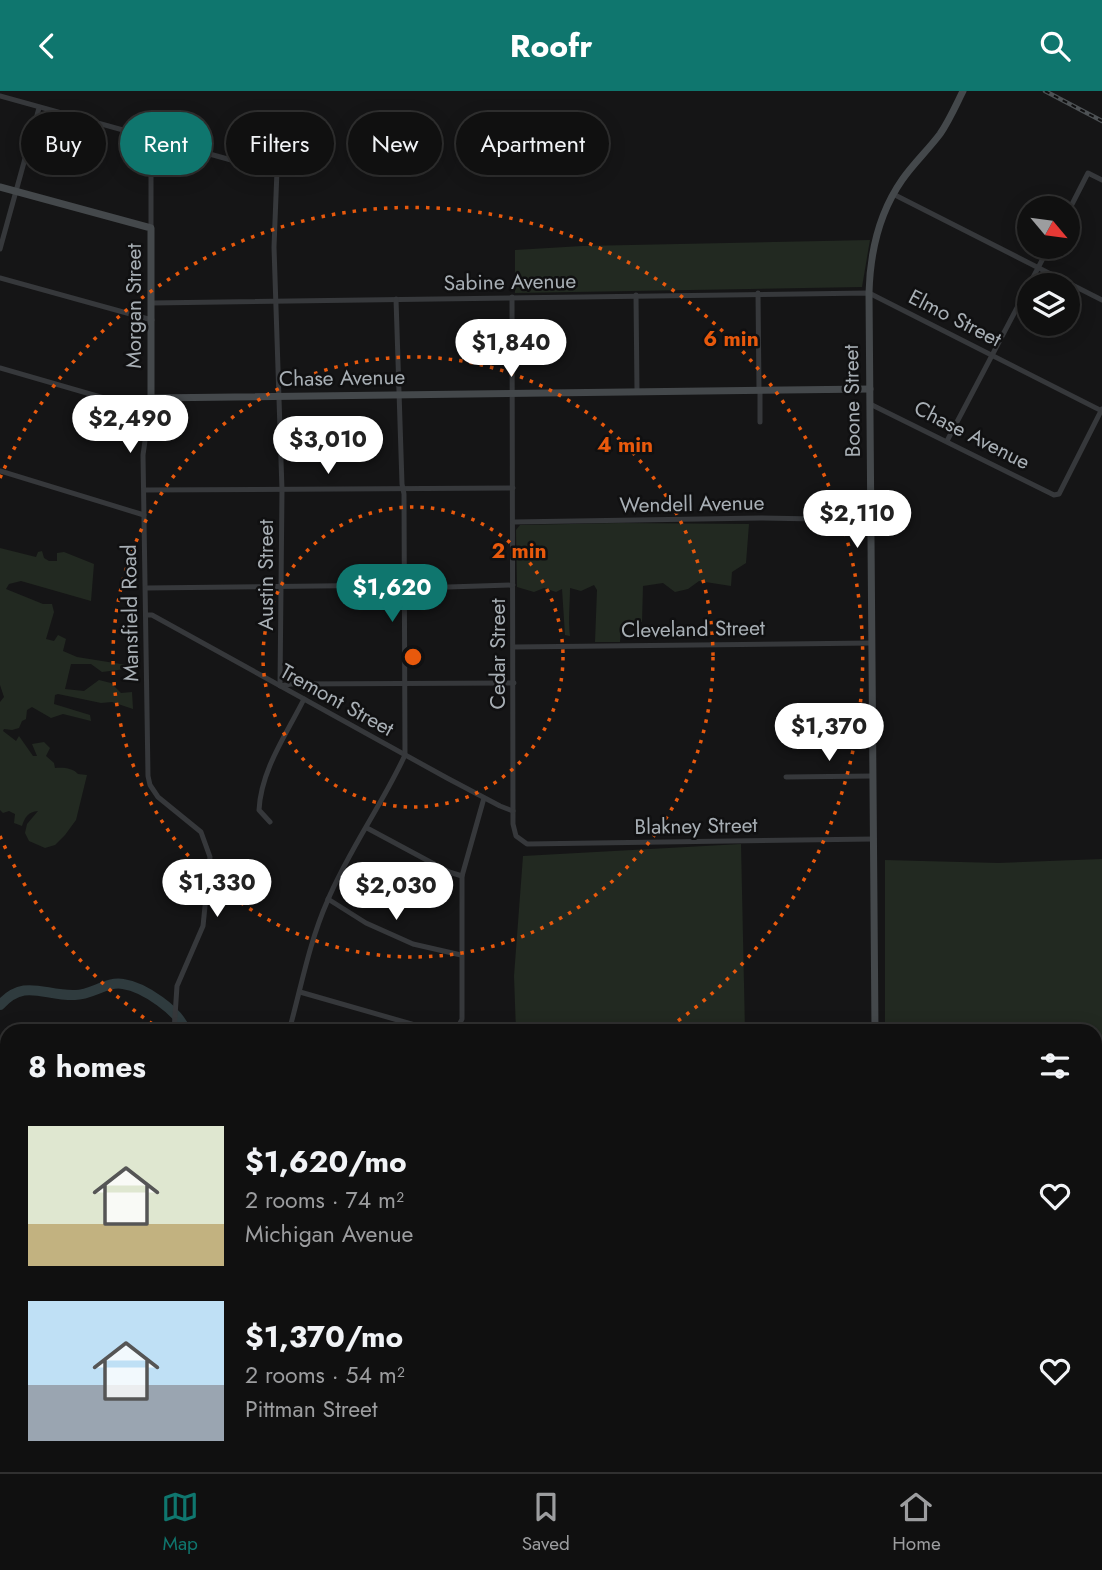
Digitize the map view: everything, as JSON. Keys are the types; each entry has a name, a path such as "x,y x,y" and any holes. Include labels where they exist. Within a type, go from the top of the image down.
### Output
{"street":[{"name":"Boone Street","path":"875,1024 869,293 874,245 893,194 909,170 940,134 963,91"},
{"path":"0,96 120,130"},
{"path":"0,249 38,108"},
{"name":"Austin Street","path":"212,154 277,170 274,247 282,490 280,686"},
{"path":"1076,196 1088,173 1102,180"},
{"name":"Morgan Street","path":"144,515 143,455 151,398 152,175"},
{"path":"0,187 151,228"},
{"path":"893,194 1102,300"},
{"path":"1035,273 1043,259"},
{"path":"0,278 152,320"},
{"path":"758,293 760,422"},
{"name":"Sabine Avenue","path":"152,303 869,293"},
{"name":"Elmo Street","path":"869,293 1102,410"},
{"path":"636,295 637,392"},
{"name":"Cedar Street","path":"512,297 513,811 514,831 519,841"},
{"path":"291,1024 313,935 328,899 405,755 405,585 396,299"},
{"path":"947,441 1017,308"},
{"path":"0,368 149,411"},
{"name":"Chase Avenue","path":"151,398 870,389"},
{"name":"Chase Avenue","path":"870,404 1047,493 1059,494 1102,410"},
{"name":"Mansfield Road","path":"0,471 144,515 149,781 158,797 192,823 204,836 210,864 204,918 199,938 179,979 174,1001 174,1024"},
{"path":"144,490 513,488"},
{"name":"Wendell Avenue","path":"513,522 761,518 871,520"},
{"path":"146,588 405,585 417,588 513,585"},
{"name":"Tremont Street","path":"147,615 152,615 484,798 513,811"},
{"name":"Cleveland Street","path":"514,647 872,643"},
{"path":"280,686 514,683"},
{"path":"270,822 259,810 260,792 267,772 304,699"},
{"path":"786,777 873,776"},
{"path":"460,1024 462,1019 462,876 484,798"},
{"path":"367,828 449,872 462,876"},
{"name":"Blakney Street","path":"519,841 533,844 874,839"},
{"path":"328,899 366,923 413,944 461,955"},
{"path":"300,992 412,1024"}],"shaded area":[{"path":"870,240 862,287 515,293 515,250 582,246"},
{"path":"749,524 746,563 732,572 731,586 699,581 688,589 675,592 663,583 643,586 642,622 624,623 620,642 595,642 597,590 594,585 581,591 570,588 570,636 565,635 562,589 556,592 544,588 534,592 517,587 516,530 520,525"},
{"path":"0,548 36,557 38,552 42,551 44,558 49,561 57,561 57,553 64,552 94,564 91,601 21,581 9,584 6,589 43,604 52,604 54,612 46,639 54,641 58,635 66,639 63,651 77,657 127,665 126,669 102,672 91,664 71,664 65,689 84,691 99,680 111,683 121,693 132,692 133,709 112,702 101,703 58,694 55,695 54,704 90,715 91,721 63,714 51,718 32,707 27,710 26,719 19,728 4,729 3,731 16,741 19,736 33,756 37,756 32,744 44,742 50,748 46,756 54,763 55,768 68,768 78,774 87,775 76,820 55,845 45,848 29,841 25,833 27,824 38,811 27,815 22,826 14,823 15,814 9,811 3,813 0,810 0,702 4,697 0,685"},
{"path":"741,844 745,1024 516,1024 514,976 523,856"},
{"path":"1102,859 1102,1024 885,1024 885,860 998,863"}],"waterway":[{"path":"0,1005 9,997 26,990 75,995 111,984 123,984 160,1001 182,1024"}],"railway":[{"path":"1045,91 1102,121"}]}
